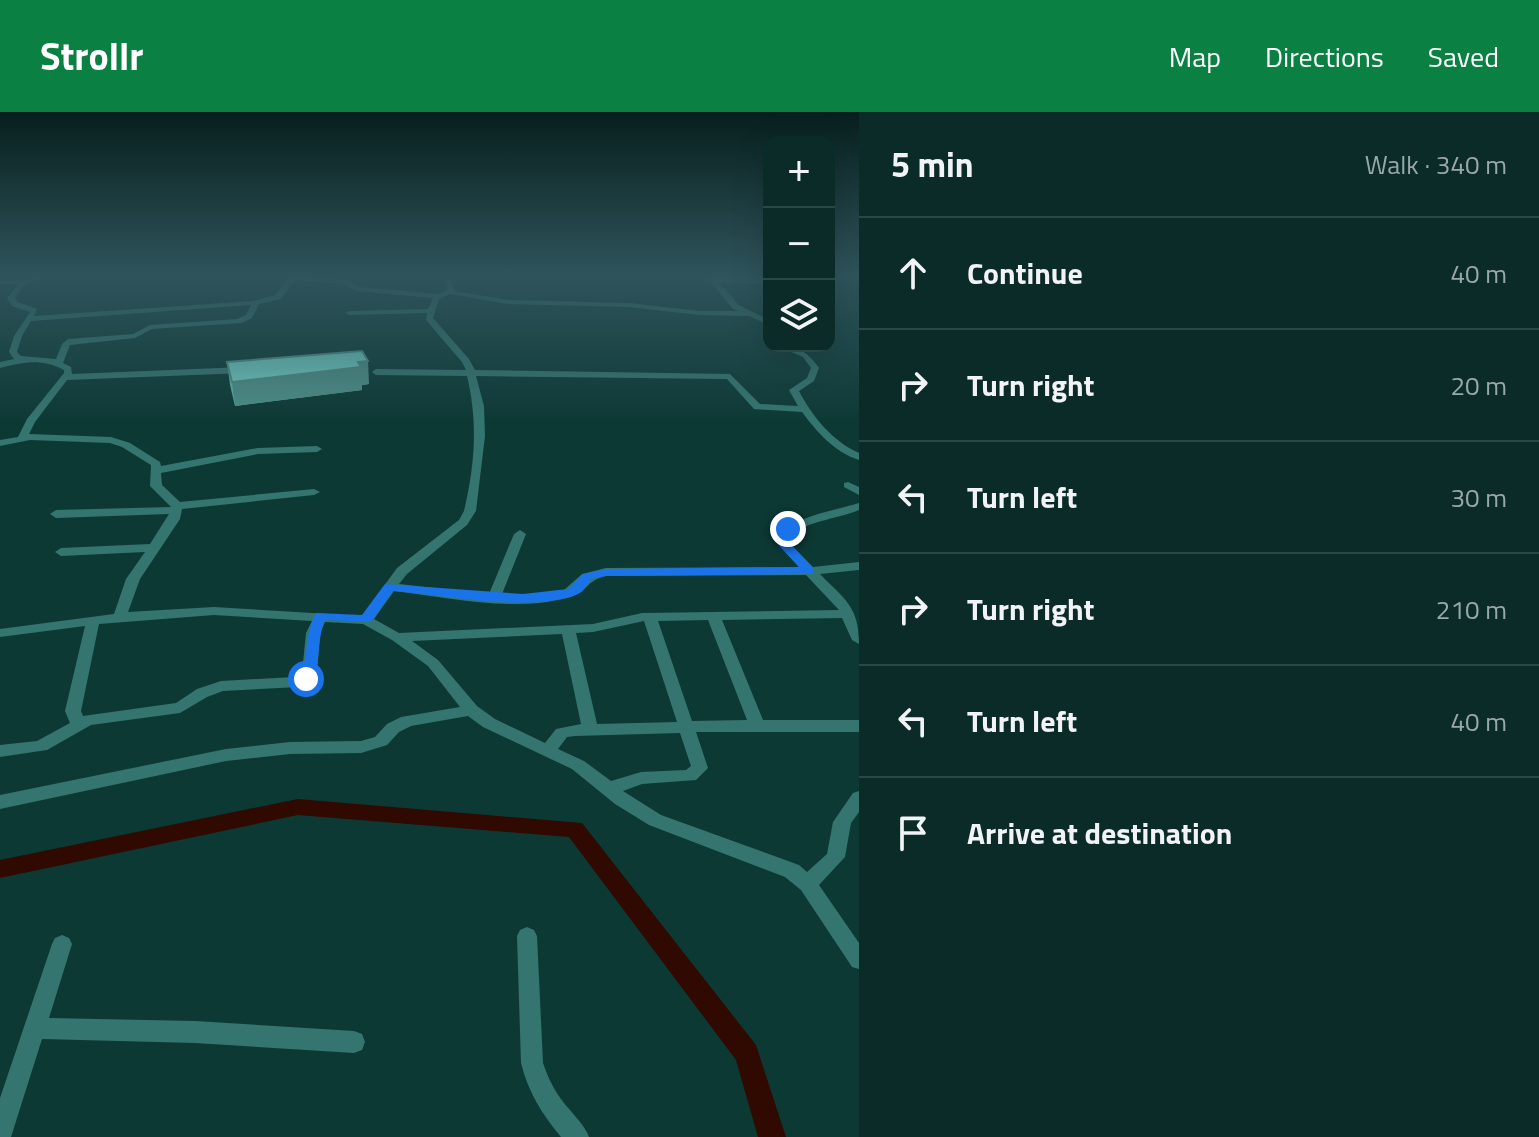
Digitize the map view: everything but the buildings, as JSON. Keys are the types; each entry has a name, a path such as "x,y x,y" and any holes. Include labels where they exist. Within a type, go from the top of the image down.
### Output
{"street":[{"path":"25,325 13,347 15,357 59,363 68,369 22,433 26,439"},
{"path":"59,363 66,344 71,341 135,336 150,327 194,325"},
{"path":"366,620 402,571 451,534 470,511 480,436 479,406 470,369 433,325"},
{"path":"798,352 806,355 815,368 811,379 794,390 805,409 837,446 859,457"},
{"path":"0,365 22,359"},
{"path":"65,377 256,369"},
{"path":"373,370 690,373 730,377 757,407 805,409"},
{"path":"0,443 26,439 111,440 147,457 158,470 156,486 177,508"},
{"path":"158,470 258,451 317,449"},
{"path":"848,485 859,492"},
{"path":"56,514 177,508 314,492"},
{"path":"120,617 133,579 177,508"},
{"path":"858,509 782,534 780,540 850,609 859,640"},
{"path":"495,596 520,534"},
{"path":"61,552 153,548"},
{"path":"390,587 523,598 562,595 579,588 587,577 606,572 809,571 859,566"},
{"path":"397,637 568,629 650,617 850,609"},
{"path":"0,633 120,617 214,611 366,620 397,637 433,663 471,710 489,723 578,765 655,820 745,855 772,861 808,884 859,960"},
{"path":"0,751 41,746 78,723 171,711 221,686 291,683 306,679 311,669 313,633 321,616"},
{"path":"713,616 757,725"},
{"path":"608,789 641,778 698,773 700,761 650,617"},
{"path":"78,723 73,711 93,621"},
{"path":"568,629 590,729"},
{"path":"0,802 226,755 290,748 361,747 381,741 393,728 407,721 471,710"},
{"path":"549,749 562,733 590,729 859,726"},
{"path":"808,884 836,857 842,822 859,798"},
{"path":"527,936 532,1063 546,1101 577,1137"},
{"path":"0,1134 62,944"},
{"path":"34,1028 195,1032 354,1042"}],"waterway":[{"path":"0,869 298,807 575,829 747,1054 772,1137"}],"route":[{"path":"306,679 311,669 313,633 321,616 366,620 390,587 523,598 550,597 571,593 587,577 606,572 809,571 780,540 788,529"}]}
